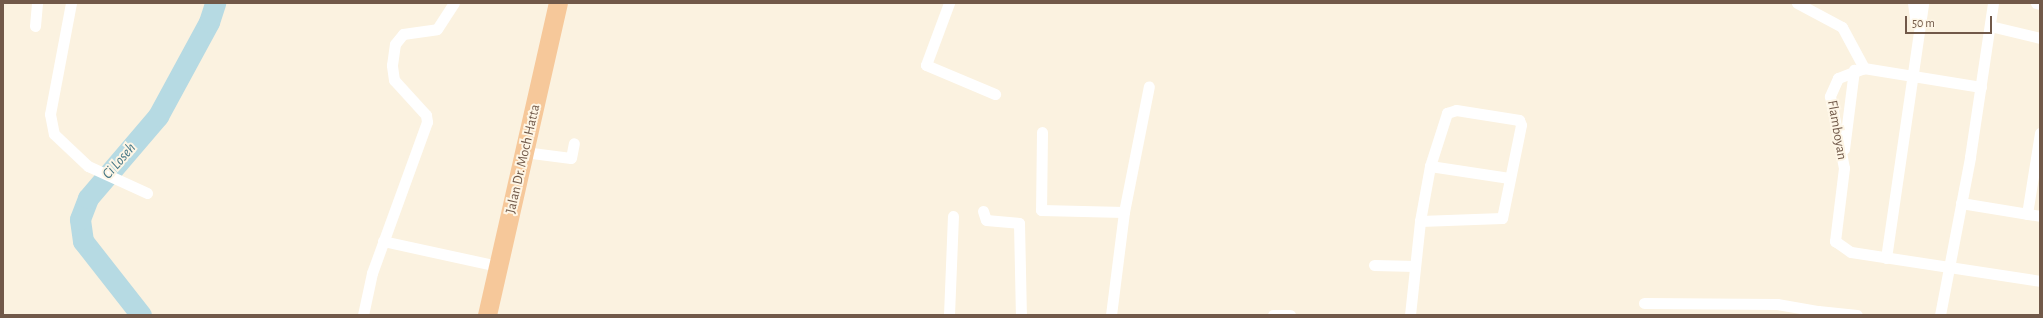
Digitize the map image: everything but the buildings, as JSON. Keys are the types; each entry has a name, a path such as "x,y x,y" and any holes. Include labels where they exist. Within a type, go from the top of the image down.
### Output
{"highway":[{"name":"Jalan Dr. Moch Hatta","path":"487,315 558,3"}],"street":[{"path":"35,26 37,3"},
{"path":"71,3 50,114 51,127 54,134 88,166 111,179 147,193"},
{"path":"363,315 383,241 427,118 394,80 392,65 395,44 403,34 437,28 454,3"},
{"path":"949,3 926,65 995,94"},
{"path":"1797,3 1842,27 1859,69 1843,158"},
{"path":"1913,3 1917,40"},
{"path":"1923,3 1886,258 1948,269 2040,281"},
{"path":"1940,315 1961,203 1994,3"},
{"path":"2036,3 2040,4"},
{"path":"1990,26 2040,38"},
{"path":"1859,69 1981,87"},
{"name":"Flamboyan","path":"1859,69 1838,78 1830,96 1843,158 1844,177 1834,234 1842,249 1886,258"},
{"path":"1111,315 1124,212 1149,86"},
{"path":"1410,315 1420,221 1430,166 1450,111 1519,120 1521,125 1501,219 1420,221"},
{"path":"1042,132 1041,210 1124,212"},
{"path":"2027,214 2040,133"},
{"path":"524,152 571,158 574,143"},
{"path":"1430,166 1509,178"},
{"path":"1961,203 2040,216"},
{"path":"983,211 986,220 1019,222 1021,315"},
{"path":"949,315 953,216"},
{"path":"383,241 498,266"},
{"path":"1374,265 1415,266"},
{"path":"1644,303 1777,304 1817,313 1856,315"},
{"path":"1273,315 1290,315"}],"waterway":[{"name":"Ci Loseh","path":"141,315 83,241 80,219 88,198 158,116 209,22 215,3"}]}
